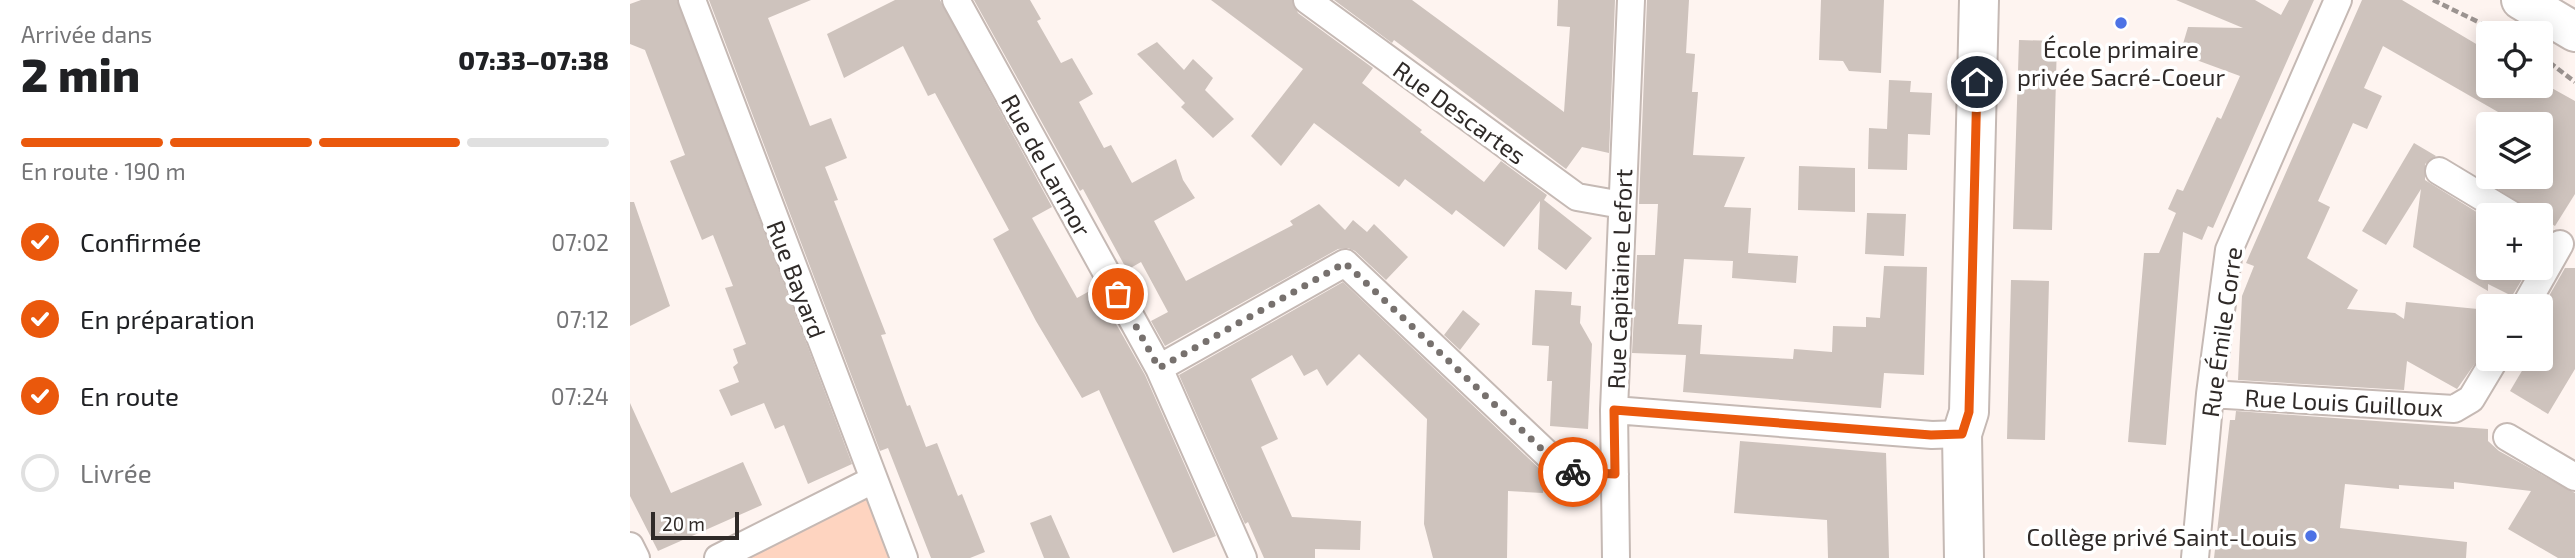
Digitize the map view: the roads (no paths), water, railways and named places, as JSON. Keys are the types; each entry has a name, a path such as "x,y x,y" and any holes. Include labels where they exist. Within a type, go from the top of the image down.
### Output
{"main road":[{"path":"1964,558 1962,434 1969,412 1979,0"},
{"path":"2521,0 2575,32"}],"street":[{"name":"Rue Bayard","path":"692,0 904,558"},
{"name":"Rue de Larmor","path":"956,0 1159,368 1243,558"},
{"name":"Rue Descartes","path":"1307,0 1577,197 1622,205"},
{"name":"Rue Capitaine Lefort","path":"1616,558 1614,410 1631,0"},
{"name":"Rue Émile Corre","path":"2194,558 2210,394 2229,250 2338,0"},
{"path":"2439,172 2492,203"},
{"path":"2531,294 2559,243"},
{"path":"1159,368 1345,263 1565,471 1615,474"},
{"name":"Rue Louis Guilloux","path":"2210,394 2454,409 2472,399 2488,371"},
{"path":"1614,410 1931,435 1962,434"},
{"path":"2507,438 2575,477"},
{"path":"718,558 873,480"},
{"path":"630,546 636,558"}],"place":[{"name":"École primaire privée Sacré-Coeur","path":"2121,23"},
{"name":"Collège privé Saint-Louis","path":"2311,536"}]}
